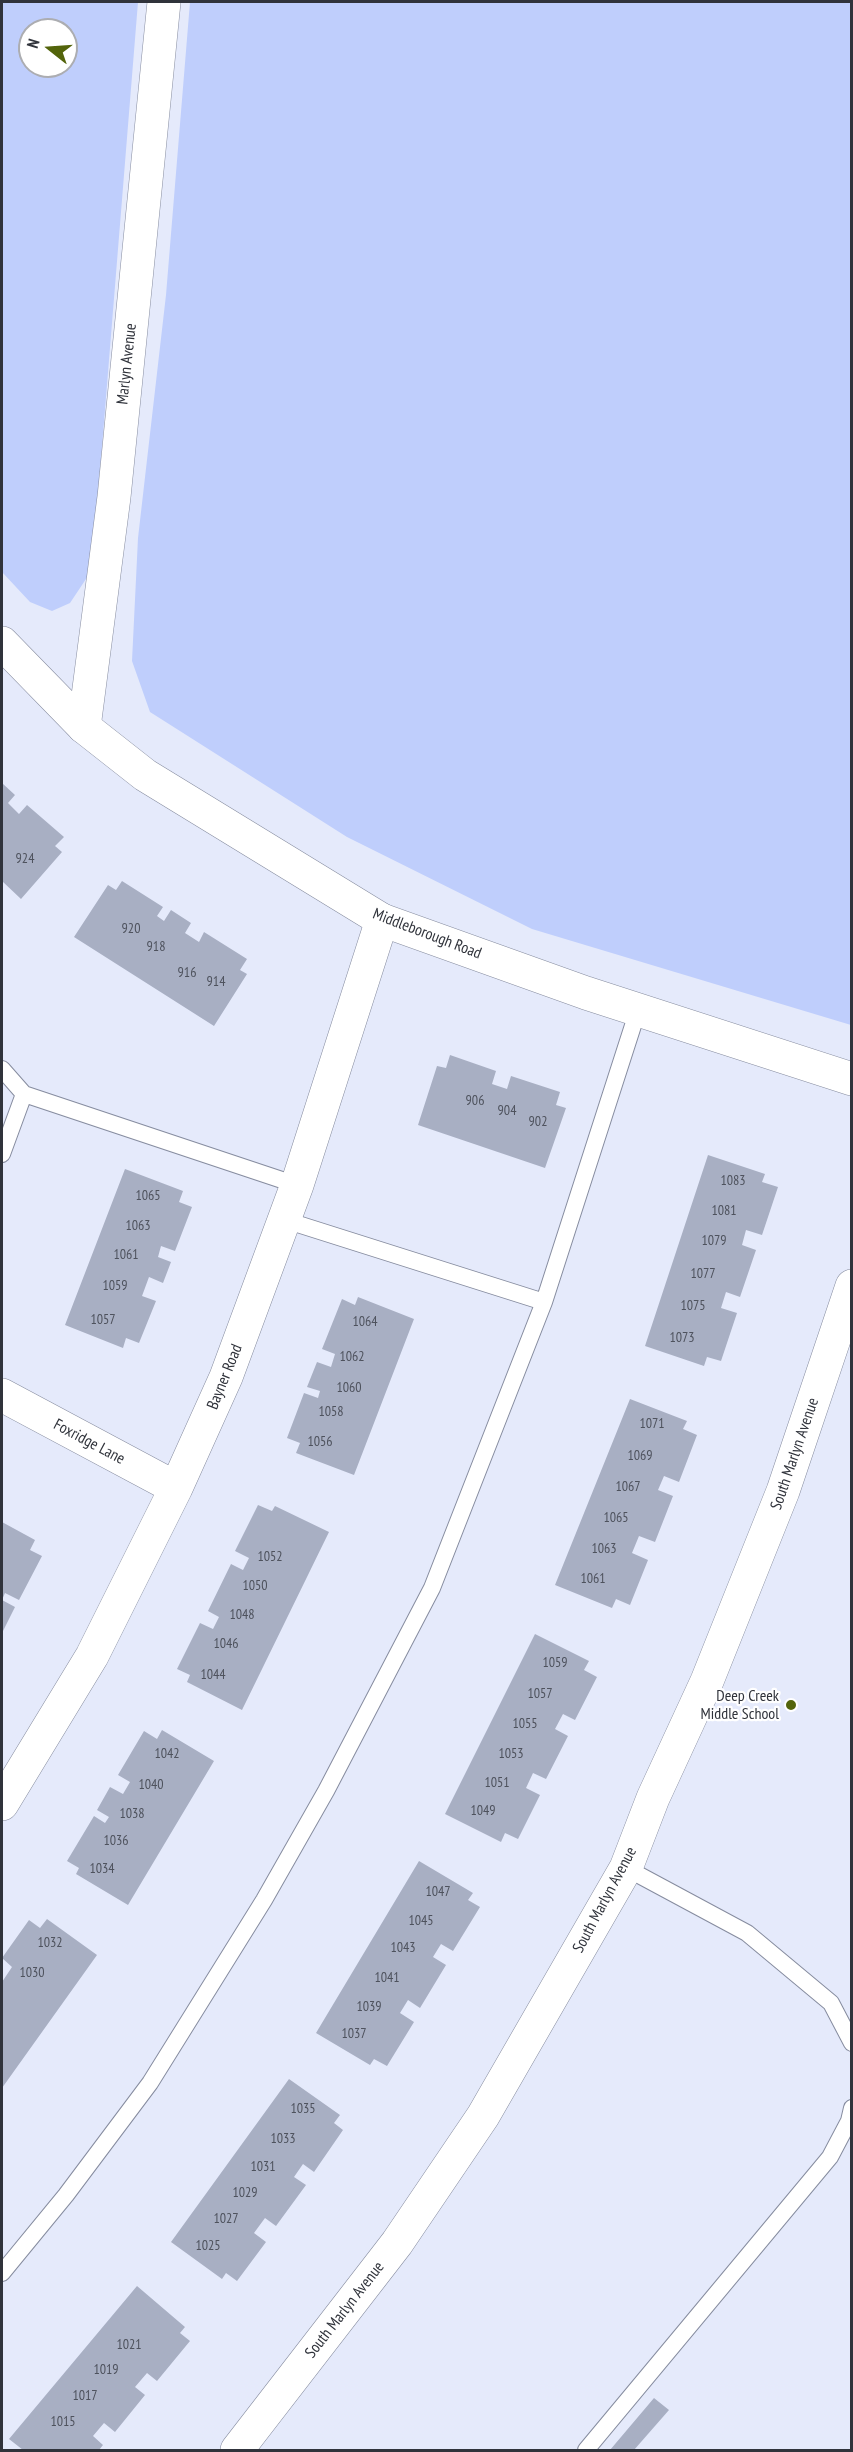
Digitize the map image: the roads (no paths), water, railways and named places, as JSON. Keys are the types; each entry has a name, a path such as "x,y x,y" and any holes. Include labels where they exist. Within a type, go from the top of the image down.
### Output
{"street":[{"name":"Marlyn Avenue","path":"84,726 114,497 164,2"},
{"name":"Middleborough Road","path":"2,643 84,726 145,775 382,920 638,1010 852,1079"},
{"name":"Bayner Road","path":"2,1804 92,1656 176,1488 226,1377 297,1185 382,920"},
{"name":"South Marlyn Avenue","path":"237,2451 397,2243 483,2116 626,1868 653,1798 707,1681 783,1491 852,1286"},
{"name":"Foxridge Lane","path":"2,1395 176,1488"}],"lane":[{"path":"2,2273 66,2195 150,2083 264,1900 326,1791 432,1588 544,1302 638,1010"},
{"path":"2,1069 24,1094 297,1185"},
{"path":"2,1154 24,1094"},
{"path":"285,1220 544,1302"},
{"path":"626,1868 747,1933 831,2003 852,2043"},
{"path":"586,2451 830,2157 849,2121 852,2108"}],"place":[{"name":"Deep Creek Middle School","path":"791,1705"}]}
